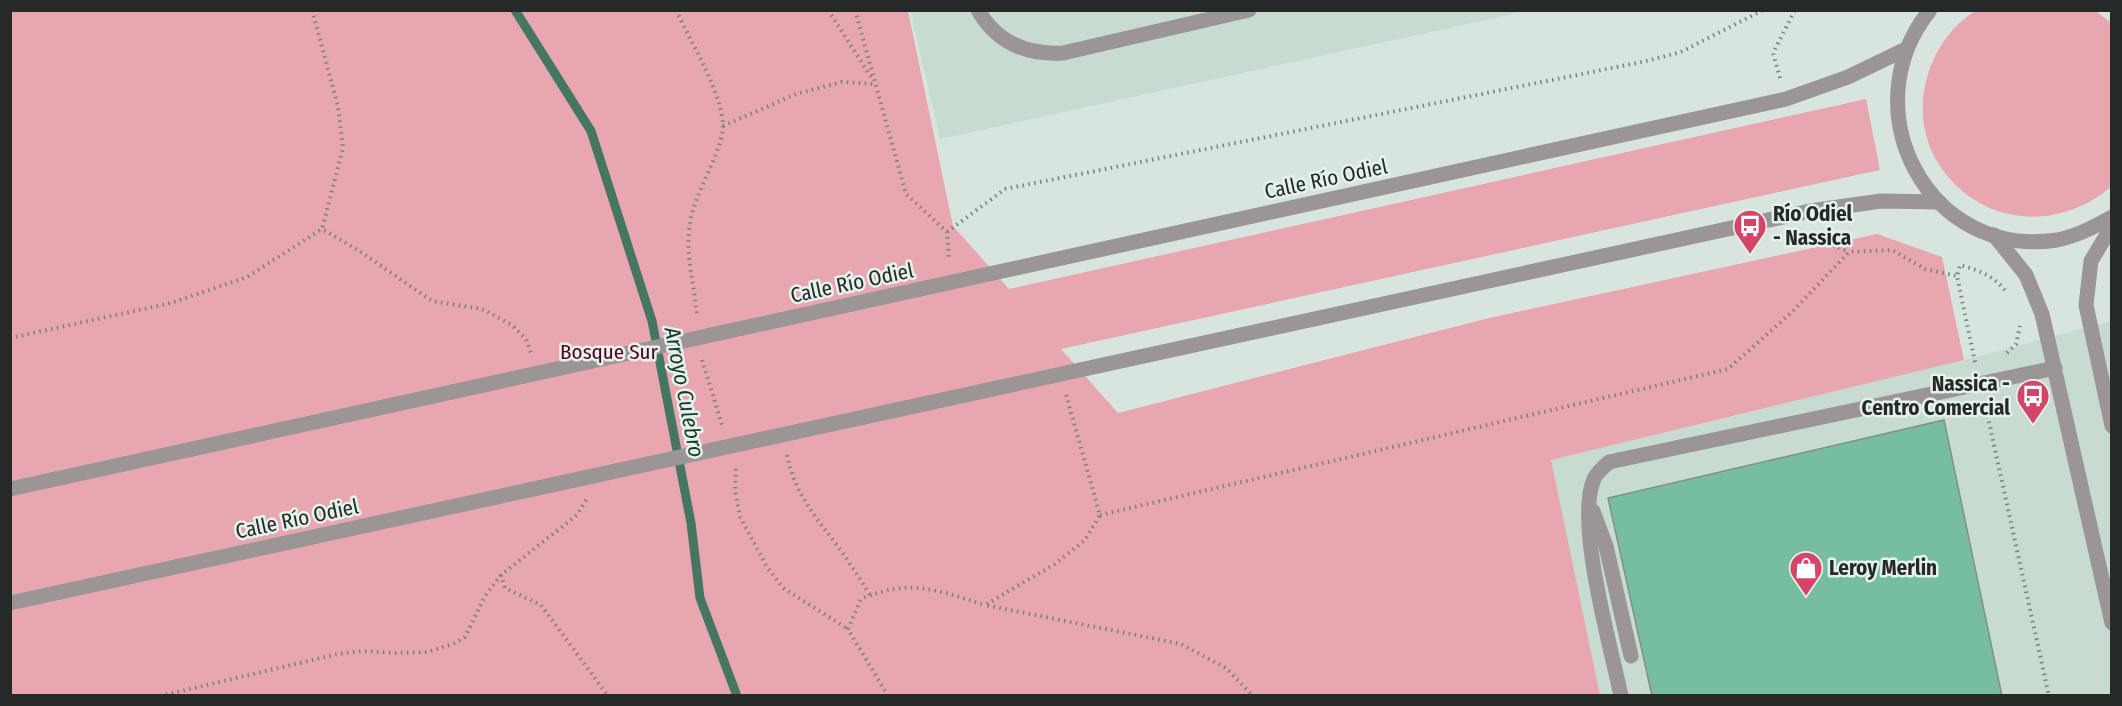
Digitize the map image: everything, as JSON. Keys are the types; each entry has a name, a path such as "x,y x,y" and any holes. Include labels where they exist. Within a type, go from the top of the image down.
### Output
{"street":[{"path":"978,10 983,20 1007,42 1024,51 1043,54 1064,53 1249,10"},
{"path":"1930,10 1906,49 1897,90 1899,130 1914,169 1939,202 1962,221 1994,235 2024,241 2057,240 2088,231 2112,217"},
{"name":"Calle Río Odiel","path":"539,372 1786,99 1848,77 1906,49"},
{"path":"777,436 1810,211 1881,201 1939,202"},
{"path":"2112,226 2091,261 2086,305 2112,426"},
{"path":"1994,235 2026,275 2042,314 2112,623"},
{"path":"1621,696 1590,550 1589,503 1594,478 1609,462 2055,368"},
{"path":"10,489 539,372"},
{"name":"Calle Río Odiel","path":"10,603 777,436"},
{"path":"1589,503 1606,546 1631,656"}],"path":[{"path":"10,338 171,303 247,277 322,229 343,148 338,106 312,10"},
{"path":"828,10 875,84"},
{"path":"855,10 906,194 946,232 951,283"},
{"path":"946,232 1005,189 1642,62 1681,52 1763,10"},
{"path":"1786,99 1773,53 1795,10"},
{"path":"723,126 796,94 842,82 875,84"},
{"path":"1810,211 1817,239 1849,252 1892,250 1925,269 1957,276"},
{"path":"322,229 358,250 432,301 482,309 512,325 526,339 539,372"},
{"path":"985,605 1055,564 1085,540 1100,515 1728,369 1791,313 1849,252"},
{"path":"1985,363 1976,365 1957,276 1960,265 1978,270 1998,281 2012,301"},
{"path":"2002,359 2016,344 2020,318"},
{"path":"1060,374 1100,515"},
{"path":"1980,383 2049,696"},
{"path":"777,436 800,494 870,595"},
{"path":"160,696 338,654 362,651 427,652 453,644 465,637 484,596 501,575 577,515 588,496 591,477"},
{"path":"501,575 505,588 542,605 608,696"},
{"path":"888,696 848,629 861,599 882,590 907,586 937,591 985,605 1181,644 1226,668 1253,696"}],"shaded area":[{"path":"910,10 1527,11 940,139"},
{"path":"2111,321 2111,695 1600,695 1550,460 1964,360"}],"green space":[{"name":"Bosque Sur","path":"10,11 908,11 953,226 1009,289 1866,99 1880,170 1061,349 1118,413 1489,318 1877,234 1942,257 1964,360 1551,460 1600,695 11,695"},
{"path":"1975,11 2096,11 2111,23 2111,187 2089,202 2066,212 2043,216 2019,216 1996,210 1974,200 1955,184 1938,163 1928,143 1924,122 1923,100 1926,79 1944,40 1958,24"}],"building":[{"name":"Leroy Merlin","path":"1944,420 2002,696 1652,696 1608,498"}],"waterway":[{"name":"Arroyo Culebro","path":"515,10 591,131 652,321 691,523 700,598 737,696"}],"place":[{"name":"Río Odiel - Nassica","path":"1750,255"},
{"name":"Nassica - Centro Comercial","path":"2033,425"},
{"name":"Leroy Merlin","path":"1806,597"}]}
